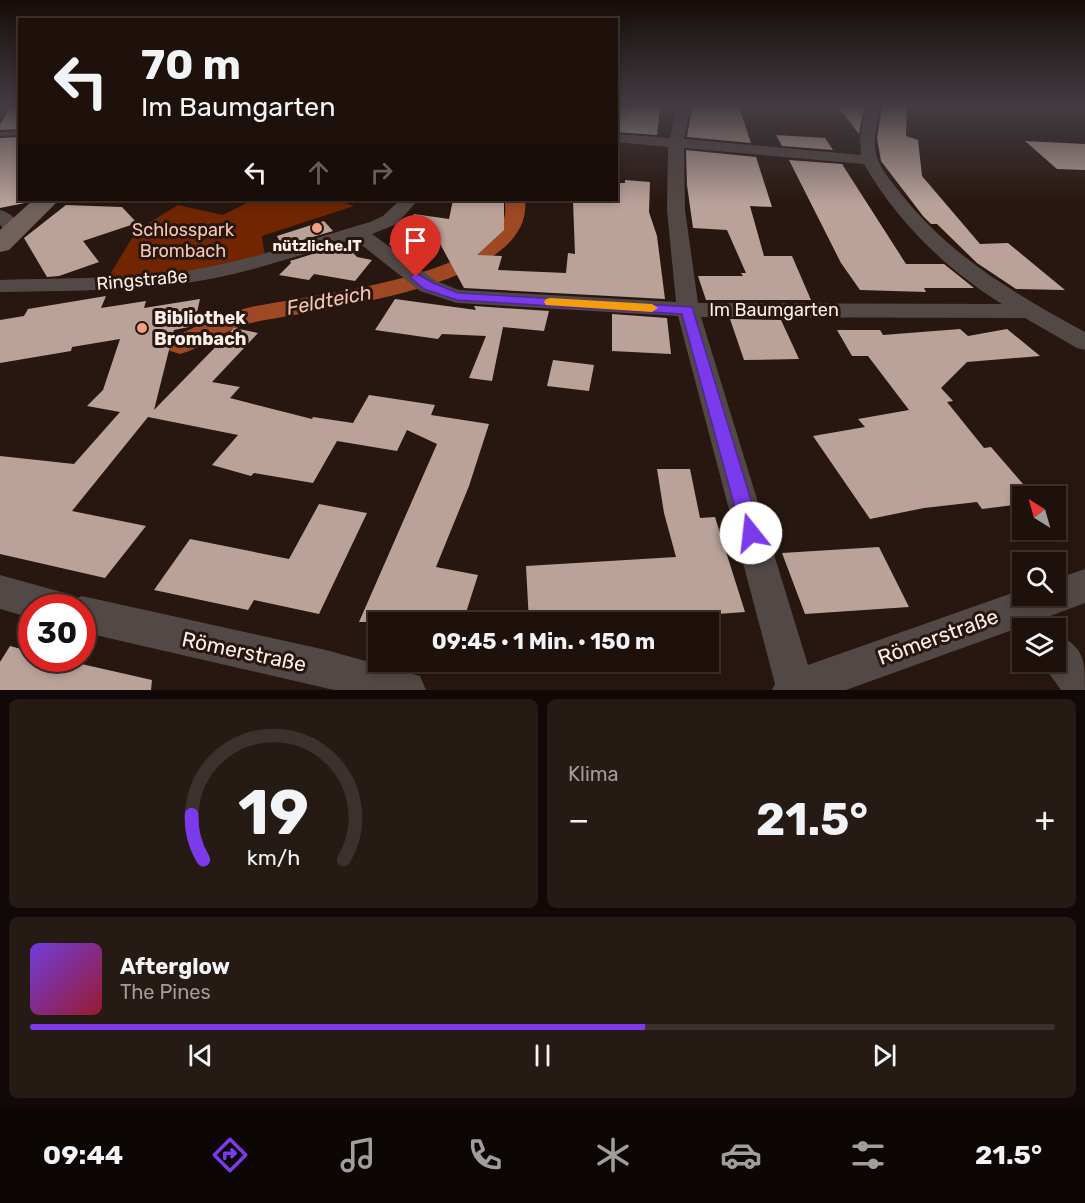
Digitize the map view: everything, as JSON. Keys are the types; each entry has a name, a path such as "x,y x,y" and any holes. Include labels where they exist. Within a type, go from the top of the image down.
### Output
{"main road":[{"path":"5,229 46,201"}],"street":[{"path":"628,139 869,160"},
{"path":"677,139 676,210 688,310 794,690"},
{"path":"867,139 869,160 914,222 954,262 1029,311 1085,342"},
{"name":"Ringstraße","path":"0,286 97,284 170,279 239,267 359,233 390,220 409,201"},
{"name":"Im Baumgarten","path":"359,233 421,281 457,296 688,310 1029,311"},
{"name":"Römerstraße","path":"1029,618 1085,586"},
{"path":"0,592 18,597"},
{"name":"Römerstraße","path":"96,618 147,631 369,679 406,690"},
{"name":"Römerstraße","path":"794,690 1012,623"},
{"path":"1066,666 1085,690"}],"green space":[{"name":"Schlosspark Brombach","path":"250,201 339,201 354,206 262,236 265,257 202,271 107,279 137,230 178,205 223,215"}],"building":[{"path":"0,139 18,139 18,201 25,203 0,208"},
{"path":"710,139 750,139 751,143"},
{"path":"778,139 826,139 833,150 782,146"},
{"path":"877,139 918,140 922,176 980,244 1008,243 1065,290 1016,289 977,263 937,224 931,224 923,216 881,161"},
{"path":"1025,141 1085,144 1085,170 1057,169"},
{"path":"686,150 756,157 772,207 750,206 764,256 792,256 811,300 706,300 698,276 743,276 741,273 746,273 727,230 693,228 687,185"},
{"path":"789,160 842,164 906,264 944,264 974,288 924,288 926,292 860,290 841,263"},
{"path":"625,180 650,182 649,212 657,236 665,299 464,288 438,240 425,258 404,255 389,244 414,214 449,219 453,201 504,201 504,230 477,255 502,256 498,270 566,273 568,253 575,254 573,201 616,202 618,201 618,183 625,183"},
{"path":"66,205 122,207 137,223 83,241 99,262 59,276 47,277 24,238"},
{"name":"nützliche.IT","path":"324,221 333,231 282,246 277,236"},
{"path":"345,244 357,257 372,260 355,281 314,274 309,280 279,275 291,263 290,261"},
{"path":"106,296 101,308 146,301 144,308 200,299 194,326 174,330 154,410 234,328 258,333 212,382 240,387 230,398 312,419 313,417 353,423 369,395 435,405 431,415 489,424 469,486 436,567 478,575 466,612 368,612 368,622 359,622 437,444 407,430 397,451 337,441 313,483 254,473 251,476 212,465 238,435 148,417 72,511 146,526 105,578 0,554 0,456 74,464 120,412 87,406 103,390 120,339 72,347 71,351 0,363 0,320 24,316 28,309"},
{"path":"395,299 476,310 474,306 549,311 544,331 503,327 492,381 469,378 486,336 442,334 438,339 375,330"},
{"path":"612,314 667,318 671,354 612,351"},
{"path":"730,319 781,320 799,359 744,360"},
{"path":"960,329 968,336 1007,329 1040,356 967,362 941,388 953,401 947,402 984,448 991,447 1023,484 1023,486 1012,486 1012,505 982,509 977,502 924,508 870,519 813,436 865,427 858,419 909,410 868,356 852,356 837,330 880,330 883,335"},
{"path":"553,360 594,365 589,391 547,386"},
{"path":"657,469 690,469 700,518 715,517 745,612 719,614 719,612 528,612 526,566 676,557 664,513"},
{"path":"319,504 367,513 319,614 254,600 248,610 154,590 190,539 289,559"},
{"path":"879,547 909,607 805,614 782,553"},
{"path":"10,646 18,648 18,672 96,672 96,667 152,680 151,690 0,690 0,662"}],"waterway":[{"name":"Feldteich","path":"180,345 239,318 393,288 432,277 467,263 495,245 513,222 515,201"}],"slow traffic":[{"path":"550,302 652,308"}],"place":[{"name":"nützliche.IT","path":"317,228"},
{"name":"Bibliothek Brombach","path":"142,328"}],"route":[{"path":"416,277 428,286 457,296 688,310 751,533"}]}
